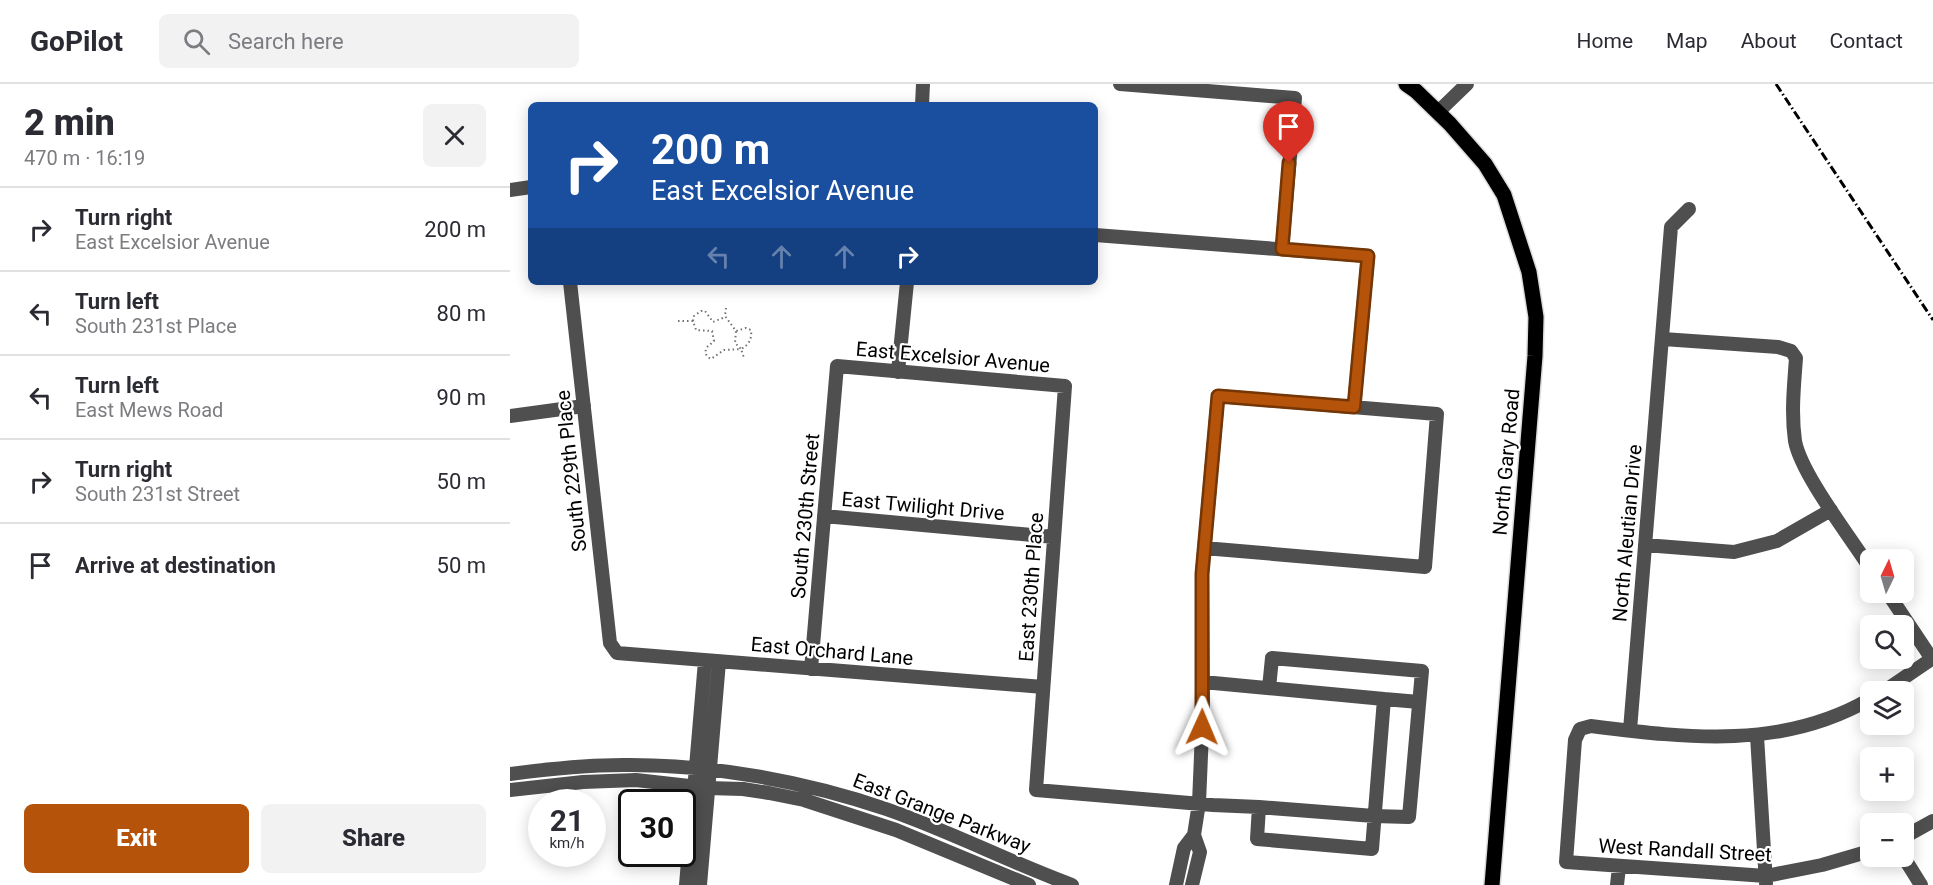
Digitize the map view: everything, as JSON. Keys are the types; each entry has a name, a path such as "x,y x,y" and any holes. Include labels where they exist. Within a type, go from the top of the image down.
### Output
{"main road":[{"name":"North Gary Road","path":"1406,84 1438,112 1485,164 1504,195 1529,272 1536,317 1535,356 1492,885"}],"street":[{"path":"922,102 923,84"},
{"path":"1120,84 1294,98 1282,249"},
{"path":"1438,112 1467,84"},
{"path":"510,190 528,187"},
{"name":"North Aleutian Drive","path":"1630,730 1671,227 1689,209"},
{"path":"1098,235 1368,256 1354,407"},
{"name":"South 229th Place","path":"570,285 610,643 617,653"},
{"path":"898,372 907,285"},
{"path":"1663,339 1778,347 1791,351 1796,358 1792,411 1796,444 1807,471 1860,553"},
{"name":"East Excelsior Avenue","path":"837,366 1065,386"},
{"name":"South 230th Street","path":"811,669 837,366"},
{"name":"East 230th Place","path":"1065,386 1036,790 1199,803"},
{"path":"1192,885 1200,852 1194,835 1199,803 1203,682 1201,608 1204,548 1218,396 1437,414 1425,567 1204,548"},
{"path":"510,416 584,406"},
{"path":"1645,544 1734,552 1777,541 1831,510"},
{"name":"East Twilight Drive","path":"824,516 1054,537"},
{"path":"1894,603 1932,659 1899,681"},
{"name":"East Orchard Lane","path":"617,653 1043,687"},
{"path":"1199,803 1409,817 1422,671 1272,658 1269,688"},
{"path":"702,770 705,661"},
{"path":"686,885 719,662"},
{"path":"1203,682 1419,702"},
{"path":"1259,807 1257,839 1372,849 1384,699"},
{"path":"1630,730 1722,738 1757,736 1824,722 1860,705"},
{"name":"West Randall Street","path":"1630,730 1591,726 1580,729 1575,740 1566,862 1766,880 1860,854"},
{"path":"1757,736 1766,880"},
{"name":"East Grange Parkway","path":"510,774 583,766 625,765 702,770 793,783 842,795 943,831 1072,885"},
{"name":"East Grange Parkway","path":"510,790 583,782 636,780 742,789 804,800 896,830 1029,885"},
{"path":"700,787 700,885"},
{"path":"1914,831 1933,821"},
{"path":"1176,885 1184,848 1194,835"},
{"path":"1617,885 1619,867"},
{"path":"1910,867 1921,885"}],"path":[{"path":"726,308 726,317 736,331 735,343 741,349 744,358"},
{"path":"726,317 713,322 705,311 694,316 696,330 712,331 714,334 714,341 706,348 707,357 711,359 724,350 741,349 748,345 752,338 751,330 746,328 736,331"},
{"path":"678,321 693,321"}],"railway":[{"path":"1776,84 1933,320"}],"route":[{"path":"1202,727 1202,574 1218,396 1354,407 1368,256 1282,249 1289,163"}]}
